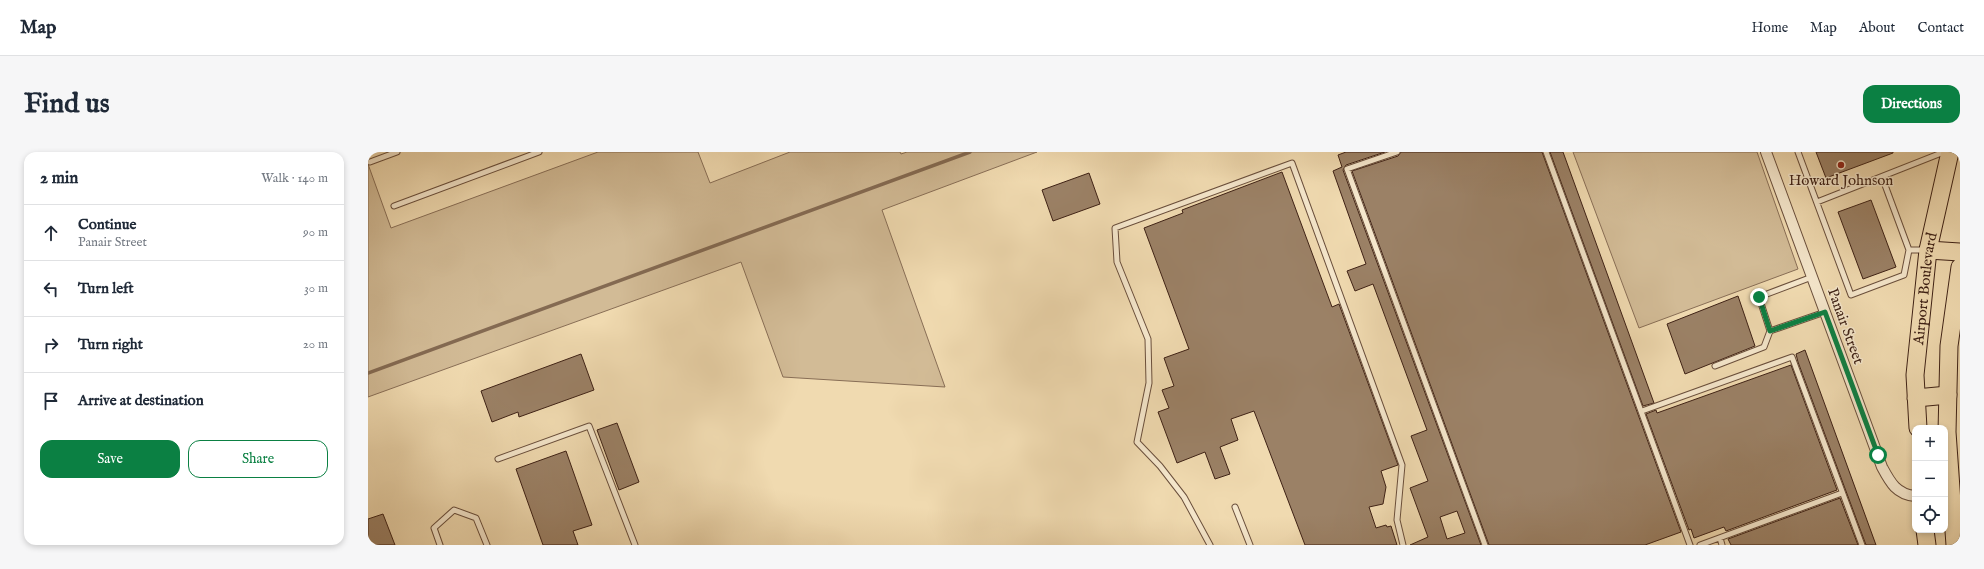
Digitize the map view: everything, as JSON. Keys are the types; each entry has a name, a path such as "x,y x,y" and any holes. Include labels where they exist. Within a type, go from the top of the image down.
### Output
{"main road":[{"name":"Airport Boulevard","path":"1918,425 1915,375 1928,250 1943,153"},
{"path":"1928,250 1960,252"},
{"name":"Airport Boulevard","path":"1955,545 1947,432 1949,346 1960,267"},
{"path":"1916,398 1948,395"},
{"path":"1925,533 1927,545"}],"street":[{"name":"Panair Street","path":"1766,152 1890,484 1900,492 1912,495"}],"lane":[{"path":"370,162 397,152"},
{"path":"394,206 539,152"},
{"path":"1397,152 1348,169 1485,545"},
{"path":"1546,152 1690,545"},
{"path":"1798,152 1851,295 1904,275 1908,250 1882,177"},
{"path":"1816,202 1943,153"},
{"path":"1210,545 1184,497 1160,466 1137,442 1149,383 1148,339 1117,262 1115,228 1292,163 1402,465 1397,520 1403,545"},
{"path":"1908,250 1928,250"},
{"path":"1715,366 1764,347 1770,331 1759,297 1812,277"},
{"path":"1770,331 1825,312"},
{"path":"1642,411 1792,357 1862,545"},
{"path":"498,459 589,426 635,545"},
{"path":"1700,545 1842,493"},
{"path":"1235,507 1250,545"},
{"path":"440,545 434,528 454,510 476,518 487,545"},
{"path":"1720,538 1722,545"}],"shaded area":[{"path":"598,152 698,152 710,183 790,152 900,152 901,154 907,152 1037,152 882,210 945,387 783,377 741,262 368,397 368,164 391,228"},
{"path":"1573,152 1757,152 1798,269 1639,328"}],"building":[{"path":"1346,152 1385,152 1346,165 1343,170 1481,545 1410,545 1428,537 1410,488 1428,481 1411,436 1427,430 1373,284 1355,291 1347,271 1366,264 1333,171 1342,167 1338,155","holes":["1457,511 1465,533 1447,539 1440,517"]},
{"path":"1401,152 1542,152 1681,532 1645,545 1489,545 1352,171 1398,156"},
{"path":"1550,152 1563,152 1654,403 1643,406"},
{"name":"Howard Johnson","path":"1816,152 1893,152 1893,153 1826,178"},
{"path":"1282,172 1332,307 1339,304 1398,465 1381,471 1386,487 1383,504 1369,507 1376,528 1386,525 1387,527 1391,526 1397,545 1305,545 1254,411 1231,419 1238,440 1220,447 1230,474 1215,479 1205,452 1177,463 1158,412 1169,408 1162,390 1174,386 1164,358 1189,349 1144,228 1183,213 1182,210"},
{"path":"1089,173 1100,204 1053,221 1042,190"},
{"path":"1871,200 1896,267 1863,279 1838,212"},
{"path":"1738,296 1755,346 1685,374 1667,324"},
{"path":"1805,350 1876,545 1866,545 1798,362 1796,354"},
{"path":"581,354 594,390 519,417 518,412 492,422 481,391"},
{"path":"1791,365 1837,490 1726,531 1724,527 1694,538 1691,529 1689,530 1646,414 1656,410 1657,413"},
{"path":"617,423 639,482 619,490 597,430"},
{"path":"566,451 592,525 573,531 578,545 543,545 516,469"},
{"path":"1840,498 1858,545 1731,545 1728,539"},
{"path":"383,514 395,545 368,545 368,519"}],"waterway":[{"path":"368,373 970,152"}],"place":[{"name":"Howard Johnson","path":"1841,165"}],"route":[{"path":"1759,297 1770,331 1825,312 1878,455"}]}
